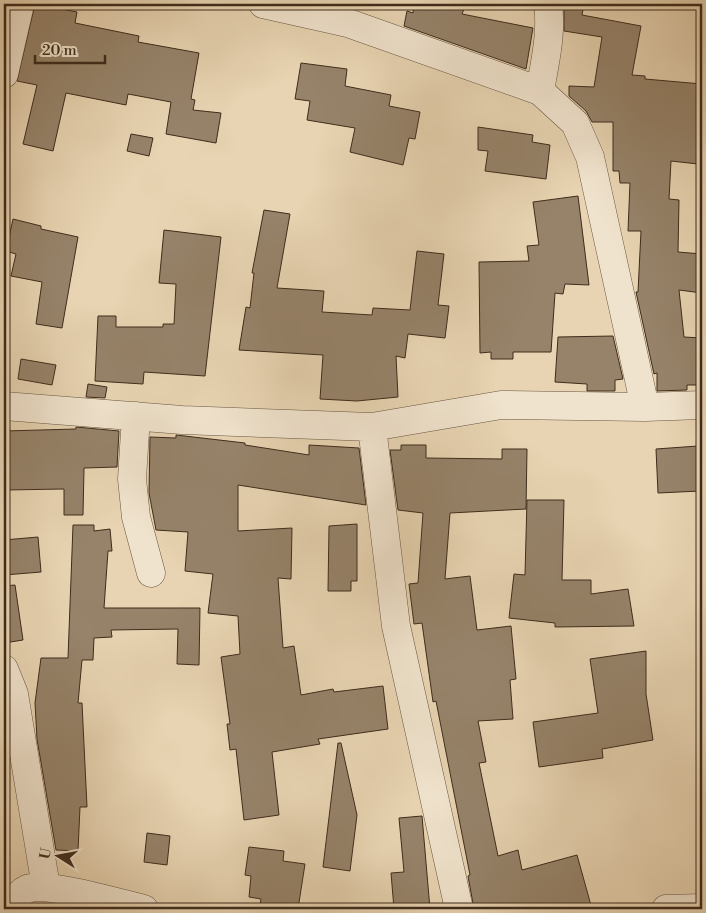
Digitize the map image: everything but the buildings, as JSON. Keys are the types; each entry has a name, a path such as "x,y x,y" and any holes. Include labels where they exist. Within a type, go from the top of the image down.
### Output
{"street":[{"path":"4,74 20,4"},
{"path":"262,4 348,23 540,91 574,122 590,157 645,407"},
{"path":"540,91 549,44 550,21 548,4"},
{"path":"4,406 136,416 372,427 501,405 645,407 702,405"},
{"path":"136,416 133,489 136,517 151,573"},
{"path":"372,427 396,626 459,909"},
{"path":"4,669 14,694 46,887"},
{"path":"11,909 15,899 28,888 46,887 144,909"},
{"path":"666,909 702,908"}]}
